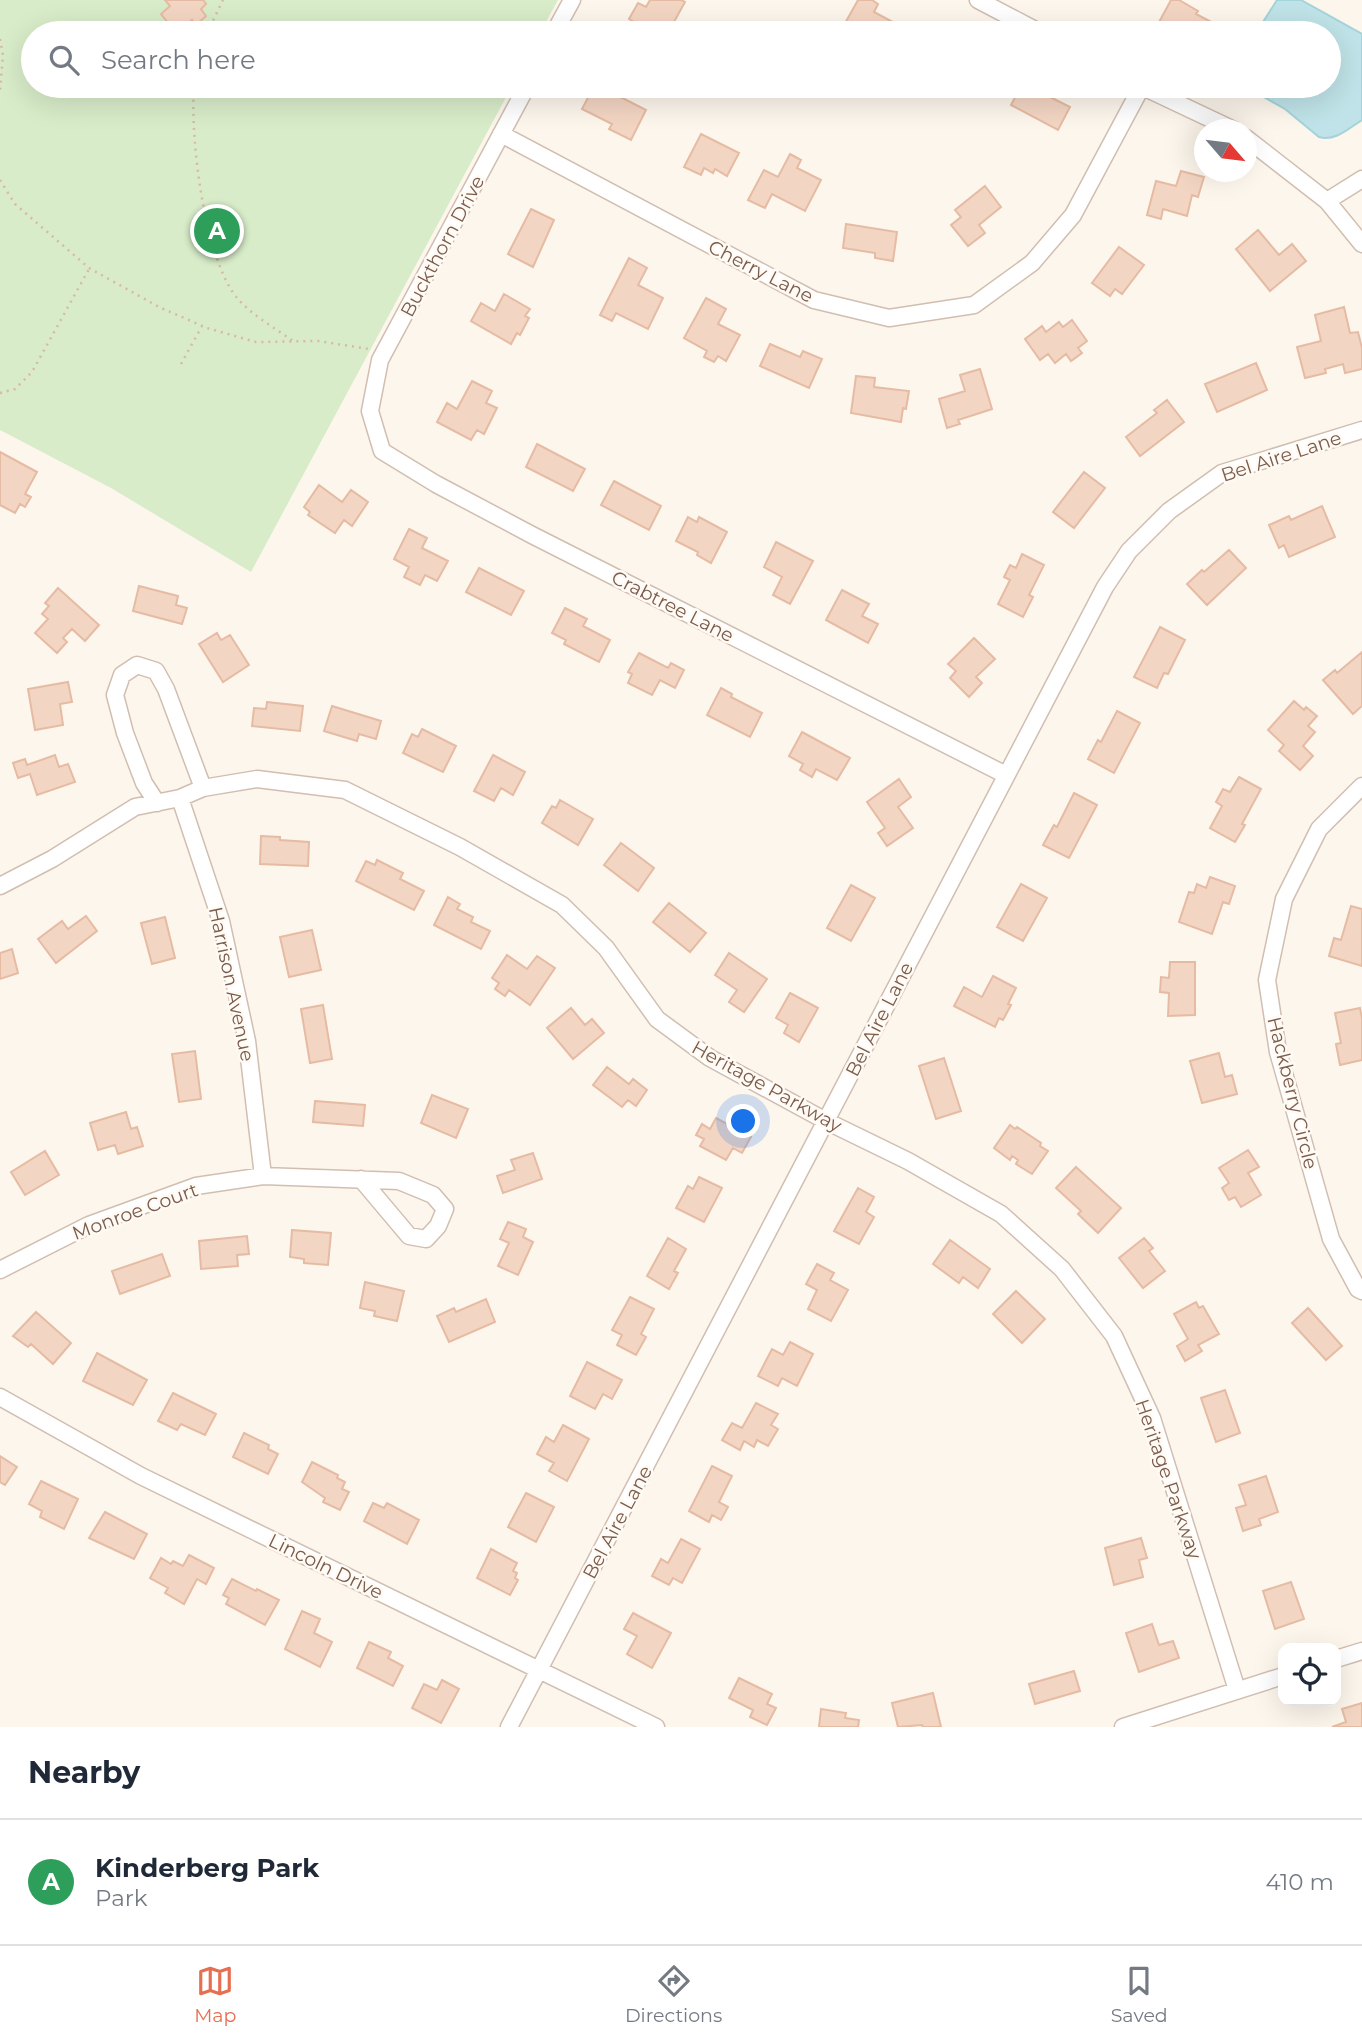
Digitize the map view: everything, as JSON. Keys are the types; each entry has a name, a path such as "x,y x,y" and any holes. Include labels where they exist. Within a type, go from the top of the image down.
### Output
{"street":[{"path":"561,21 572,0"},
{"path":"978,0 1018,21"},
{"name":"Buckthorn Drive","path":"370,411 380,360 520,98"},
{"name":"Cherry Lane","path":"501,134 814,300 889,318 974,305 1032,263 1073,215 1135,98"},
{"path":"1166,98 1211,119"},
{"path":"1257,146 1327,201 1362,244"},
{"path":"1327,201 1362,179"},
{"name":"Crabtree Lane","path":"370,411 382,451 436,484 1006,775"},
{"name":"Bel Aire Lane","path":"509,1727 1105,587 1129,551 1169,511 1222,473 1362,430"},
{"path":"157,803 144,783 125,733 115,695 122,675 137,665 156,671 166,689 203,788"},
{"name":"Heritage Parkway","path":"0,886 52,859 135,807 180,798 203,788 257,779 345,790 460,847 562,905 606,948 657,1020 710,1058 826,1121 908,1161 1000,1214 1062,1269 1114,1336 1152,1418 1237,1690"},
{"name":"Hackberry Circle","path":"1362,786 1319,829 1284,899 1267,980 1278,1052 1331,1239 1362,1292"},
{"name":"Harrison Avenue","path":"180,798 221,921 227,948 247,1041 262,1176"},
{"name":"Monroe Court","path":"0,1270 89,1226 195,1186 262,1176 361,1179 399,1181 433,1195 445,1209 439,1226 426,1239 409,1236 361,1179"},
{"name":"Lincoln Drive","path":"0,1397 141,1476 656,1727"},
{"path":"1341,1658 1362,1651"},
{"path":"1123,1727 1278,1678"}],"path":[{"path":"212,21 223,0"},
{"path":"0,39 0,91"},
{"path":"193,98 192,115 197,165 219,269 237,298 293,341"},
{"path":"0,180 22,211 89,268 159,307 202,326 256,342 318,341 386,351"},
{"path":"0,393 15,388 33,372 89,268"},
{"path":"181,365 202,326"}],"green space":[{"path":"0,0 558,0 547,21 21,21 21,98 506,98 251,572 111,488 0,430"}],"water":[{"path":"1277,0 1301,0 1339,21 1264,21"},
{"path":"1341,22 1362,34 1362,120 1336,136 1325,138 1319,137 1285,109 1265,98 1341,98"}],"building":[{"path":"165,0 203,0 206,4 201,9 206,16 200,21 167,21 161,14 170,6"},
{"path":"650,0 685,2 675,21 629,19 638,3 646,7"},
{"path":"858,0 872,0 878,4 874,12 891,21 846,21"},
{"path":"1171,0 1179,0 1209,21 1160,21"},
{"path":"588,98 622,98 646,110 631,140 609,129 612,124 582,109"},
{"path":"1015,98 1052,98 1070,107 1058,130 1011,105"},
{"path":"701,134 739,153 727,176 715,169 713,173 704,168 701,175 684,167"},
{"path":"790,154 801,160 797,168 821,180 805,211 772,194 765,208 748,200 764,170 778,177"},
{"path":"1181,171 1194,174 1194,182 1202,182 1198,197 1192,195 1187,216 1163,209 1161,219 1147,215 1156,181 1176,186"},
{"path":"985,186 1001,207 979,225 985,233 968,246 951,225 961,217 955,210"},
{"path":"531,209 554,220 533,267 508,254"},
{"path":"846,224 897,232 893,261 875,258 875,253 843,248"},
{"path":"1258,230 1279,255 1292,244 1306,261 1270,291 1236,249"},
{"path":"1119,247 1144,265 1122,294 1115,289 1110,296 1092,283"},
{"path":"629,258 647,268 638,285 663,298 648,329 616,313 612,321 600,315"},
{"path":"504,294 530,309 525,316 529,318 520,335 517,333 511,344 471,321 481,303 495,311"},
{"path":"706,298 726,309 718,324 740,335 726,361 718,356 714,362 704,357 707,351 684,338"},
{"path":"1344,307 1350,333 1358,332 1362,348 1362,369 1345,373 1343,364 1325,369 1326,373 1305,378 1297,347 1321,341 1315,315"},
{"path":"1072,320 1087,341 1078,348 1082,353 1071,361 1066,354 1055,363 1048,354 1040,360 1025,339 1042,326 1046,332 1059,322 1063,327"},
{"path":"770,344 800,357 803,351 822,359 809,388 760,366"},
{"path":"1256,363 1267,390 1217,412 1205,384"},
{"path":"980,369 992,409 958,420 960,424 947,428 939,399 965,391 960,375"},
{"path":"856,376 875,378 874,387 909,391 901,422 851,413"},
{"path":"472,381 492,391 486,403 497,408 484,434 477,430 471,440 437,422 447,403 457,409"},
{"path":"1167,400 1184,422 1140,456 1126,437 1157,413 1154,410"},
{"path":"537,444 585,469 573,491 526,467"},
{"path":"0,452 37,472 25,494 31,497 25,507 20,504 15,513 0,505"},
{"path":"1084,472 1105,488 1074,528 1053,512"},
{"path":"614,481 661,506 649,530 601,505"},
{"path":"319,485 342,502 351,490 368,502 352,526 344,520 335,533 308,515 310,512 304,507"},
{"path":"1322,506 1335,537 1289,557 1284,545 1279,548 1269,525 1289,516 1291,520"},
{"path":"688,517 697,522 699,517 727,532 711,563 697,555 698,552 676,541"},
{"path":"409,529 427,538 422,548 448,561 437,581 425,575 420,585 404,577 409,567 394,559"},
{"path":"776,542 813,561 790,604 773,595 782,577 764,567"},
{"path":"1229,550 1246,568 1207,605 1187,584"},
{"path":"1022,554 1044,565 1029,595 1033,597 1023,617 998,604 1010,580 1004,577 1010,565 1016,568"},
{"path":"479,568 524,591 511,615 466,592"},
{"path":"139,586 178,596 176,605 187,608 182,624 133,611"},
{"path":"58,588 99,625 85,641 72,629 63,638 67,642 57,653 35,633 48,619 42,614 49,606 45,603"},
{"path":"842,590 869,604 862,616 878,624 868,643 826,620"},
{"path":"565,608 587,619 583,626 610,640 599,662 564,644 566,640 552,633"},
{"path":"1160,627 1185,640 1168,674 1164,673 1157,688 1134,677"},
{"path":"217,633 221,640 230,635 249,665 223,682 199,644"},
{"path":"974,638 995,659 976,677 982,683 969,697 950,678 956,671 948,664"},
{"path":"1362,652 1362,706 1353,714 1323,680 1335,670 1337,673"},
{"path":"639,653 668,668 671,663 684,670 675,688 660,680 652,695 628,683 632,674 628,672"},
{"path":"68,682 72,702 60,704 63,725 35,730 28,689"},
{"path":"721,688 732,694 731,697 762,713 750,737 707,715"},
{"path":"1294,701 1317,716 1308,726 1315,732 1303,746 1313,756 1300,770 1279,751 1284,745 1268,730"},
{"path":"267,702 303,706 300,731 252,726 254,708 266,709"},
{"path":"332,706 381,721 376,739 359,734 357,741 324,731"},
{"path":"1117,711 1140,723 1114,773 1088,759 1098,740 1101,742"},
{"path":"422,729 456,746 443,772 403,753 412,734 418,737"},
{"path":"802,732 850,758 837,780 816,769 812,777 800,770 803,764 789,756"},
{"path":"55,755 59,767 68,764 75,782 37,795 30,774 18,778 13,763 25,759 27,765"},
{"path":"493,755 525,772 513,795 501,788 494,801 474,791"},
{"path":"1239,777 1261,789 1235,842 1210,828 1222,806 1216,802 1223,789 1230,792"},
{"path":"899,779 911,797 898,807 913,828 887,846 878,833 885,828 867,802"},
{"path":"1074,793 1097,805 1069,858 1043,845 1054,825 1057,827"},
{"path":"560,800 593,819 578,845 542,823 552,806 556,808"},
{"path":"261,836 309,842 308,866 260,864"},
{"path":"621,843 654,868 638,891 604,865"},
{"path":"377,860 403,873 400,879 424,891 414,910 356,881 366,861 375,865"},
{"path":"1210,877 1235,886 1229,904 1223,902 1212,934 1179,922 1189,892 1194,893 1197,884 1206,888"},
{"path":"1021,884 1047,898 1023,941 997,927"},
{"path":"851,885 875,898 851,941 827,928"},
{"path":"448,897 460,904 457,909 473,917 471,922 490,931 481,949 434,925"},
{"path":"669,903 706,933 690,952 653,922"},
{"path":"1351,906 1362,909 1362,966 1329,956 1334,938 1341,940"},
{"path":"86,916 97,931 56,963 38,939 62,921 68,929"},
{"path":"165,917 175,958 152,964 141,923"},
{"path":"312,930 321,970 289,977 280,937"},
{"path":"12,949 18,973 0,979 0,953"},
{"path":"729,953 767,979 744,1012 729,1002 737,990 715,975"},
{"path":"507,955 527,969 537,956 555,968 530,1005 509,990 505,996 495,989 499,983 492,978"},
{"path":"1170,962 1195,962 1195,1015 1168,1016 1169,993 1160,992 1161,977 1169,978"},
{"path":"993,976 1016,988 1003,1020 999,1018 995,1027 954,1006 964,987 982,997"},
{"path":"790,993 818,1008 799,1042 784,1033 788,1025 776,1018"},
{"path":"323,1005 332,1059 310,1063 301,1009"},
{"path":"571,1008 585,1025 592,1019 604,1033 573,1059 547,1028"},
{"path":"1360,1008 1362,1060 1340,1065 1336,1044 1341,1043 1335,1013"},
{"path":"195,1051 201,1099 179,1102 172,1054"},
{"path":"1219,1053 1225,1077 1232,1075 1237,1094 1202,1103 1190,1061"},
{"path":"944,1058 961,1111 936,1119 919,1066"},
{"path":"607,1067 629,1084 633,1079 647,1090 636,1106 628,1100 622,1107 593,1085"},
{"path":"432,1095 468,1109 456,1138 421,1123"},
{"path":"315,1101 365,1105 363,1126 313,1122"},
{"path":"126,1112 131,1129 137,1127 143,1146 118,1154 115,1145 98,1150 90,1123"},
{"path":"716,1118 751,1137 742,1153 733,1148 726,1160 700,1146 704,1139 696,1135 702,1124 710,1129"},
{"path":"1010,1125 1041,1143 1040,1146 1048,1151 1032,1174 1016,1164 1018,1160 1012,1156 1010,1160 994,1148"},
{"path":"1248,1150 1259,1167 1248,1173 1261,1195 1241,1207 1235,1197 1229,1200 1222,1188 1229,1183 1219,1168"},
{"path":"45,1151 59,1175 25,1195 11,1172"},
{"path":"533,1153 542,1179 503,1193 497,1176 515,1170 511,1160"},
{"path":"1076,1167 1121,1208 1098,1233 1078,1214 1081,1211 1056,1188"},
{"path":"699,1177 722,1188 704,1222 676,1208 688,1186 693,1189"},
{"path":"858,1188 874,1197 866,1212 874,1217 859,1244 834,1231"},
{"path":"508,1222 526,1229 523,1237 533,1242 518,1275 498,1266 509,1243 500,1239"},
{"path":"292,1230 331,1233 328,1265 304,1263 304,1259 290,1257"},
{"path":"247,1236 249,1254 237,1255 238,1266 201,1269 199,1241"},
{"path":"668,1238 686,1249 674,1271 678,1273 669,1289 647,1276"},
{"path":"1144,1238 1153,1248 1149,1251 1165,1271 1143,1288 1119,1258"},
{"path":"950,1240 990,1269 978,1288 963,1277 959,1283 933,1264"},
{"path":"162,1254 170,1276 120,1294 112,1271"},
{"path":"817,1264 834,1273 830,1280 848,1290 831,1321 808,1309 817,1290 806,1284"},
{"path":"365,1282 404,1291 397,1321 374,1316 375,1311 360,1308"},
{"path":"1016,1291 1045,1319 1022,1343 993,1314"},
{"path":"630,1297 654,1309 641,1334 646,1337 636,1355 617,1345 622,1335 612,1330"},
{"path":"486,1299 495,1322 449,1342 437,1316 454,1308 456,1312"},
{"path":"1196,1302 1199,1308 1203,1306 1219,1334 1198,1345 1202,1351 1185,1361 1177,1346 1188,1339 1174,1314"},
{"path":"1308,1308 1342,1346 1326,1360 1292,1323"},
{"path":"36,1312 71,1343 53,1364 31,1344 28,1347 13,1336"},
{"path":"790,1342 813,1354 797,1386 782,1378 778,1386 758,1376 772,1349 783,1355"},
{"path":"97,1353 147,1380 133,1405 83,1381"},
{"path":"587,1362 622,1380 612,1399 603,1394 595,1409 570,1396"},
{"path":"1225,1390 1240,1433 1216,1442 1201,1398"},
{"path":"173,1393 216,1414 205,1435 181,1424 177,1430 158,1421"},
{"path":"756,1403 778,1414 771,1425 778,1429 768,1446 757,1440 754,1447 744,1441 740,1450 722,1440 732,1423 742,1428"},
{"path":"563,1425 589,1439 567,1481 549,1471 554,1463 537,1454 546,1437 554,1442"},
{"path":"244,1433 269,1445 268,1449 278,1454 268,1474 233,1457"},
{"path":"0,1456 17,1467 5,1485 0,1482"},
{"path":"312,1462 338,1475 337,1478 345,1482 342,1489 349,1492 340,1510 323,1502 325,1498 302,1482"},
{"path":"712,1466 732,1476 719,1502 728,1507 721,1520 712,1515 709,1522 689,1511"},
{"path":"1266,1476 1278,1512 1259,1519 1261,1525 1243,1531 1236,1508 1246,1505 1239,1485"},
{"path":"41,1481 78,1499 64,1529 40,1517 42,1511 29,1504"},
{"path":"526,1493 554,1507 536,1542 508,1527"},
{"path":"373,1503 384,1508 387,1503 419,1520 407,1544 364,1521"},
{"path":"105,1512 147,1534 134,1559 89,1538"},
{"path":"1141,1538 1147,1558 1139,1560 1143,1577 1114,1585 1105,1548"},
{"path":"681,1539 700,1549 682,1583 673,1578 669,1585 652,1576 661,1559 668,1563"},
{"path":"491,1549 517,1563 513,1571 517,1573 515,1578 518,1580 510,1595 477,1578"},
{"path":"189,1555 214,1568 206,1584 197,1579 184,1604 165,1593 168,1588 150,1578 161,1558 171,1564 173,1561 183,1566"},
{"path":"232,1579 279,1600 265,1625 226,1604 229,1598 223,1595"},
{"path":"1291,1582 1304,1619 1275,1629 1263,1591"},
{"path":"302,1611 320,1619 314,1633 332,1642 320,1667 285,1649"},
{"path":"633,1613 671,1633 652,1668 627,1654 637,1636 624,1629"},
{"path":"1152,1624 1159,1645 1173,1641 1179,1658 1139,1672 1126,1633"},
{"path":"369,1642 391,1652 388,1658 403,1666 393,1686 357,1668"},
{"path":"1074,1671 1080,1691 1035,1704 1029,1684"},
{"path":"739,1678 772,1694 767,1704 776,1708 767,1725 750,1717 753,1710 729,1698"},
{"path":"442,1680 459,1689 441,1723 412,1708 424,1684 437,1690"},
{"path":"933,1693 941,1727 898,1727 892,1703"},
{"path":"1362,1703 1362,1727 1332,1727 1346,1722 1342,1709"},
{"path":"821,1709 846,1713 845,1718 859,1720 858,1727 819,1727"}],"place":[{"name":"Kinderberg Park","path":"217,231"}]}
